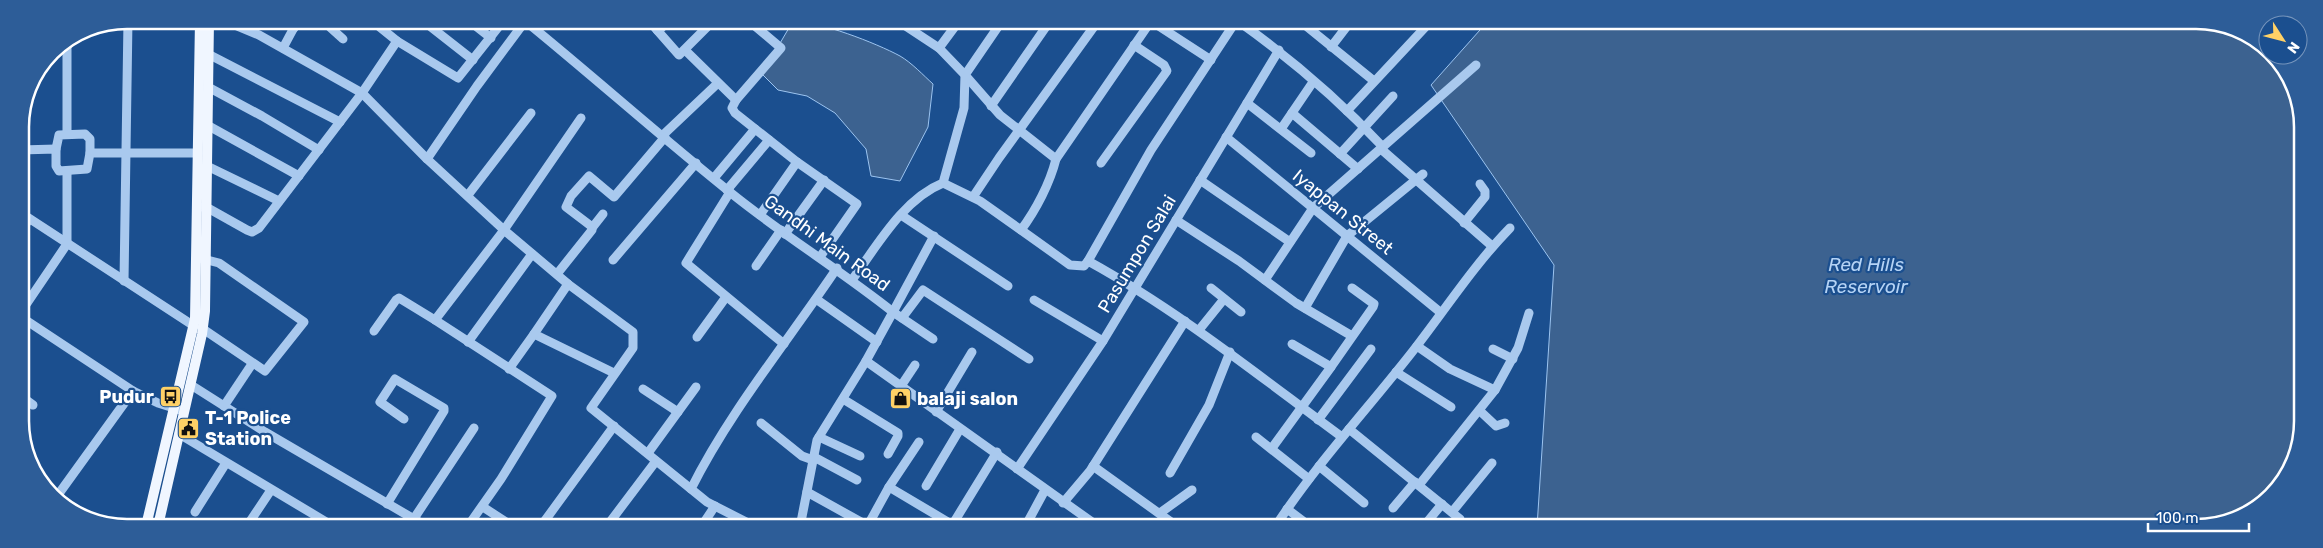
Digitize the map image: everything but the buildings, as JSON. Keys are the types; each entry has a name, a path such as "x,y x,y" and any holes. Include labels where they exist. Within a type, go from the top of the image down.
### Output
{"main road":[{"path":"160,519 191,385 198,327 201,258 198,153 200,29"},
{"path":"201,207 207,166 208,29"},
{"path":"148,519 174,409 198,327"}],"street":[{"path":"124,281 128,29"},
{"path":"242,29 282,48 362,93 427,159 504,230 568,284 633,332 633,348 591,408 691,489 715,506 742,519"},
{"path":"282,48 293,29"},
{"path":"332,29 343,39"},
{"path":"382,29 397,41 458,78 498,29"},
{"path":"433,29 473,60"},
{"path":"480,29 491,38"},
{"path":"427,159 519,29"},
{"name":"Gandhi Main Road","path":"535,29 728,191 783,232 837,268 893,312 866,361 819,437 813,458 802,519"},
{"path":"662,29 658,30 679,55 705,29"},
{"path":"759,29 781,48 736,100 732,108 734,112 798,162 858,205 820,257"},
{"path":"910,29 939,48 991,106 1019,132 1056,159"},
{"path":"939,48 953,29"},
{"path":"943,183 964,108 965,75 997,29"},
{"path":"991,106 1044,29"},
{"path":"973,197 1092,29"},
{"path":"1021,230 1029,219 1053,172 1056,159 1145,29"},
{"path":"1163,29 1211,60"},
{"path":"852,280 901,215 928,189 943,183 973,197 1070,265 1084,266 1151,150 1232,29"},
{"path":"1249,29 1279,50 1363,126 1382,148 1420,177 1464,222 1492,246"},
{"path":"1310,29 1374,82"},
{"path":"1331,47 1345,29"},
{"path":"1347,111 1424,29"},
{"path":"201,207 246,230 252,232 259,228 362,93 397,41"},
{"path":"1101,163 1168,71 1164,65 1134,45"},
{"path":"67,49 67,134"},
{"path":"685,50 736,100"},
{"name":"Pasumpon Salai","path":"1017,470 1103,341 1279,50"},
{"path":"208,54 340,122"},
{"path":"1265,280 1313,208 1476,66"},
{"path":"1280,129 1313,82"},
{"path":"592,228 566,207 571,196 586,178 590,177 614,198 664,136 718,83"},
{"path":"208,87 319,150"},
{"path":"1340,154 1363,126 1392,96"},
{"path":"1247,103 1312,153"},
{"path":"468,195 531,113"},
{"path":"1292,113 1358,169"},
{"path":"435,320 504,230 581,118"},
{"path":"207,125 299,176"},
{"path":"714,178 755,129"},
{"path":"67,134 85,134 89,136 90,153 87,169 56,170 58,135 67,134"},
{"name":"Iyappan Street","path":"1226,137 1440,312"},
{"path":"769,140 728,191 686,263 784,344"},
{"path":"29,150 56,149"},
{"path":"90,153 198,153"},
{"path":"760,215 798,162"},
{"path":"612,260 696,163"},
{"path":"207,166 279,201"},
{"path":"29,300 67,244 67,170"},
{"path":"1305,308 1346,236 1420,177"},
{"path":"756,266 824,180"},
{"path":"1200,180 1290,242"},
{"path":"1464,222 1485,196 1485,191 1480,184"},
{"path":"557,274 604,214"},
{"path":"901,215 1008,286"},
{"path":"29,219 198,327 262,371 268,369 304,322 219,263 201,258"},
{"path":"1176,220 1305,308 1352,336"},
{"path":"1280,519 1319,466 1417,346 1440,312 1492,246 1510,228"},
{"path":"933,339 893,312 934,236"},
{"path":"468,342 532,254"},
{"path":"1088,261 1136,287 1199,330 1342,437"},
{"path":"691,489 704,463 837,268"},
{"path":"509,369 568,284"},
{"path":"1211,288 1241,312"},
{"path":"1272,448 1374,304 1352,288"},
{"path":"902,318 923,290 1029,359"},
{"path":"697,336 726,297"},
{"path":"374,332 399,298 552,396 483,507 474,519"},
{"path":"1199,330 1224,298"},
{"path":"816,299 877,342"},
{"path":"1034,300 1103,341"},
{"path":"1393,508 1480,411 1495,390 1513,359 1529,313"},
{"path":"1064,503 1093,466 1185,321"},
{"path":"29,322 133,391 174,409 185,411"},
{"path":"534,334 614,373"},
{"path":"1292,344 1331,367"},
{"path":"1417,346 1450,369 1495,390"},
{"path":"1318,420 1371,349"},
{"path":"1493,349 1513,359"},
{"path":"936,412 972,352"},
{"path":"1170,473 1209,405 1230,352"},
{"path":"866,361 1087,519"},
{"path":"224,406 252,364"},
{"path":"901,386 915,365"},
{"path":"1396,372 1451,408"},
{"path":"387,504 444,411 444,408 395,379 380,402 404,419"},
{"path":"191,385 411,519"},
{"path":"648,453 696,387"},
{"path":"643,389 678,412"},
{"path":"59,493 133,391"},
{"path":"843,398 898,433 888,454"},
{"path":"29,402 33,405"},
{"path":"1480,411 1496,426 1505,423"},
{"path":"761,423 802,456 813,458 857,480"},
{"path":"546,519 614,426"},
{"path":"414,519 474,428"},
{"path":"926,486 960,429"},
{"path":"1349,429 1460,519"},
{"path":"179,434 317,519"},
{"path":"819,437 860,456"},
{"path":"1256,437 1272,448 1309,480"},
{"path":"872,519 889,487 919,442"},
{"path":"956,519 996,452"},
{"path":"612,519 656,461"},
{"path":"195,512 226,463"},
{"path":"1452,512 1492,463"},
{"path":"1093,466 1168,519"},
{"path":"1319,466 1364,502"},
{"path":"889,487 941,519"},
{"path":"252,519 271,490"},
{"path":"1029,519 1045,490"},
{"path":"1160,513 1192,490"},
{"path":"807,492 855,519"},
{"path":"1430,519 1442,504"},
{"path":"706,519 715,506"},
{"path":"483,507 501,519"},
{"path":"1287,509 1300,519"}],"water":[{"path":"788,29 832,29 890,51 909,62 933,84 928,127 900,181 871,176 866,149 835,113 807,96 778,90 762,74"},
{"name":"Red Hills Reservoir","path":"1481,29 2203,29 2228,34 2251,45 2258,51 2258,65 2272,65 2274,67 2287,89 2294,120 2294,428 2289,453 2278,476 2251,503 2222,516 2203,519 1538,519 1554,265 1431,85"}],"place":[{"name":"Pudur","path":"170,397"},
{"name":"balaji salon","path":"901,399"},
{"name":"T-1 Police Station","path":"189,428"}]}
